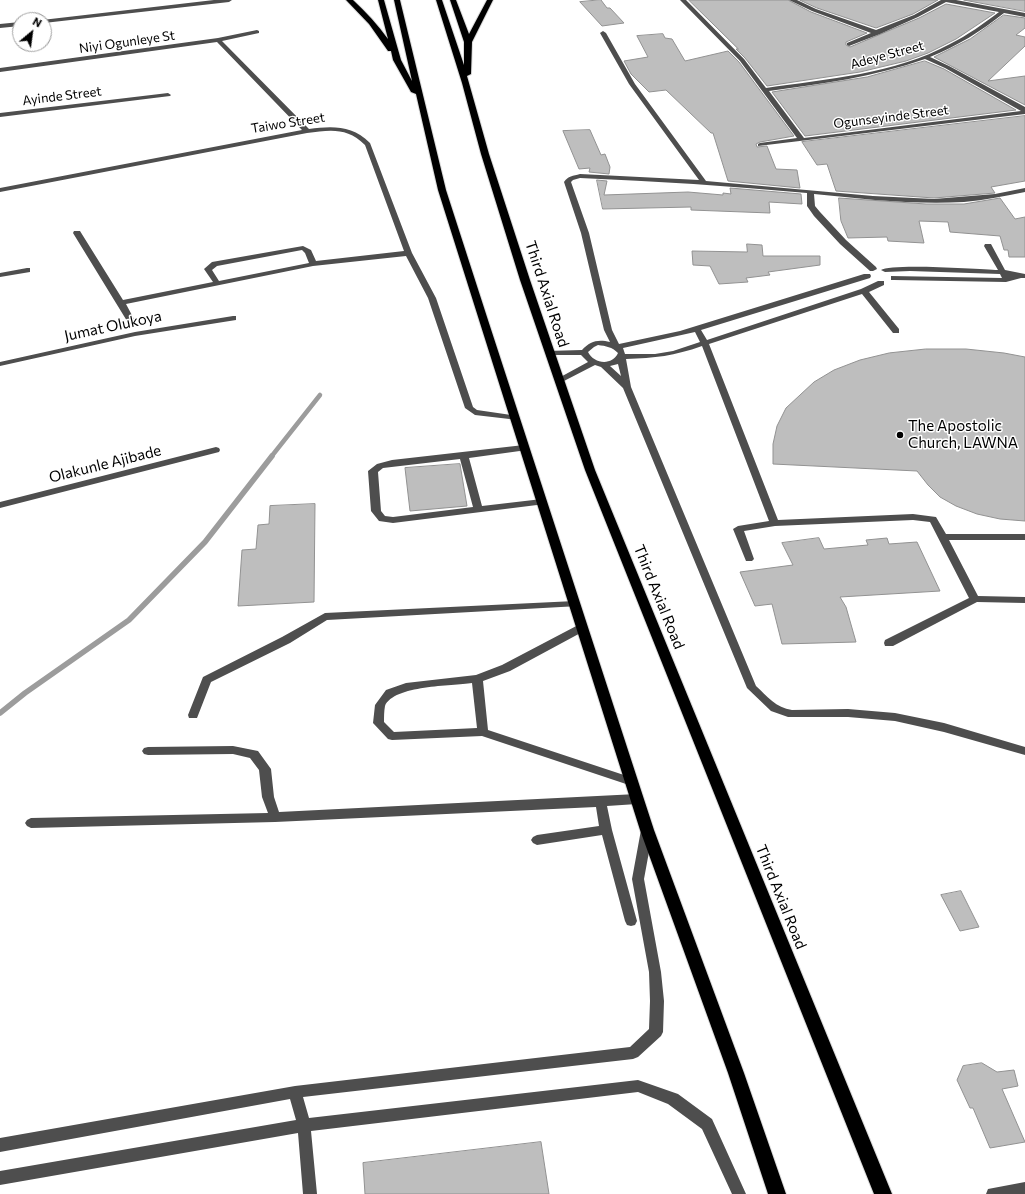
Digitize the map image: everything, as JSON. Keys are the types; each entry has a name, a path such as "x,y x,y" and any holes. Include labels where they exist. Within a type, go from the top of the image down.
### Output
{"highway":[{"path":"349,0 379,29 424,108"},
{"path":"382,0 397,60"},
{"path":"397,0 424,108 442,190 524,448 647,830 736,1073 777,1194"},
{"name":"Third Axial Road","path":"439,0 466,83 524,280 593,478 884,1194"},
{"path":"453,0 468,42 466,83"},
{"path":"468,42 490,0"}],"street":[{"path":"52,20 229,0"},
{"path":"683,0 742,60 802,140"},
{"path":"792,0 814,10 878,33"},
{"path":"849,44 916,16 946,0 1025,15"},
{"name":"Adeye Street","path":"766,90 843,78 899,66 925,58 976,33 1003,11"},
{"path":"0,26 12,25"},
{"name":"Niyi Ogunleye St","path":"0,70 218,40 257,32"},
{"path":"604,33 632,84 703,181"},
{"path":"218,40 307,131"},
{"path":"925,58 947,67 1025,111"},
{"name":"Ayinde Street","path":"0,115 168,95"},
{"name":"Ogunseyinde Street","path":"760,145 1025,111"},
{"name":"Taiwo Street","path":"0,190 307,131 329,128 355,132 368,144 408,254 432,298 469,408 475,412 515,418"},
{"path":"1025,190 994,198 930,201 703,181 580,176 571,178 567,182 585,233 608,330 622,353 627,387 752,688 772,707 781,712 793,714 852,713 895,717 949,729 1025,751"},
{"path":"810,191 812,206 817,214 843,242 873,269 1004,272 1023,278"},
{"path":"77,233 132,321"},
{"path":"988,246 1004,272 1006,280"},
{"path":"217,283 208,269 215,264 303,248 308,252 313,264"},
{"path":"121,303 313,264 408,254"},
{"path":"550,353 584,352 591,345 597,343 604,343 617,347 697,329 867,276 869,271 873,269"},
{"path":"0,275 27,270"},
{"path":"885,270 894,275 894,278"},
{"path":"867,276 869,279 881,283"},
{"path":"584,352 588,360 593,363 603,364 617,361 622,357 655,356 674,353 864,291 881,283 892,281 894,278 1006,280 1023,278"},
{"path":"864,291 896,331"},
{"name":"Jumat Olukoya","path":"0,364 135,334 233,318"},
{"path":"697,329 705,343 775,523"},
{"path":"597,343 608,330"},
{"path":"559,380 593,363"},
{"path":"603,364 627,387"},
{"path":"524,448 392,463 380,466 373,470 376,511 382,518 393,520 542,502"},
{"name":"Olakunle Ajibade","path":"0,505 216,450"},
{"path":"464,456 478,509"},
{"path":"749,559 738,529 775,523 913,517 932,519 975,599"},
{"path":"943,537 1025,537"},
{"path":"889,643 975,599 1025,600"},
{"path":"193,715 207,680 286,640 325,617 575,604"},
{"path":"582,627 506,668 477,679 406,686 390,693 380,704 378,723 392,736 483,732 530,750 632,782"},
{"path":"477,679 483,732"},
{"path":"148,751 233,750 254,754 265,769 268,797 275,817"},
{"path":"32,822 275,817 638,799"},
{"path":"601,802 606,830 631,921"},
{"path":"537,840 606,830"},
{"path":"0,1145 295,1092 634,1052 656,1032 657,1001 655,972 638,879 647,830"},
{"path":"0,1178 304,1125 638,1086 673,1099 706,1124 738,1194"},
{"path":"295,1092 304,1125 310,1194"},
{"path":"993,1194 1025,1189"}],"building":[{"path":"601,0 607,8 610,8 624,23 602,26 580,2"},
{"path":"689,0 788,0 811,12 867,33 846,42 846,45 850,47 919,18 946,4 995,13 956,39 928,53 906,61 860,72 767,86 736,49 738,49"},
{"path":"800,0 938,0 913,14 876,28 817,8"},
{"path":"964,0 1025,0 1025,11"},
{"path":"1004,15 1025,18 1025,28 1016,35 1025,37 1025,46 988,81 1025,76 1025,105 934,57 970,39"},
{"path":"663,34 665,38 672,39 685,61 728,51 739,62 794,136 760,142 756,144 757,147 767,146 776,169 797,170 800,188 728,181 713,133 711,133 666,90 649,92 631,74 624,61 648,57 637,36"},
{"path":"925,61 944,69 1016,110 805,136 772,92 867,77"},
{"path":"1025,116 1025,181 991,187 995,193 934,198 836,191 827,164 817,165 802,142"},
{"path":"590,130 601,155 605,154 610,167 609,174 589,172 590,168 579,169 563,131"},
{"path":"597,180 607,181 604,195 688,192 723,195 723,193 731,194 730,188 801,194 802,204 769,202 770,213 691,210 691,207 603,209"},
{"path":"839,198 926,204 964,204 1000,198 1015,219 1025,217 1025,257 1009,257 1008,250 1004,250 1000,236 950,232 948,222 919,221 924,243 888,241 887,237 848,238 841,221"},
{"path":"747,244 762,245 763,256 820,256 820,265 768,272 770,275 746,278 748,282 719,284 710,266 693,265 692,251 747,252"},
{"name":"The Apostolic Church, LAWNA","path":"926,349 966,349 1025,357 1025,521 1000,519 977,514 956,506 940,497 917,471 773,464 773,444 777,426 786,408 814,382 834,370 860,360 889,353"},
{"path":"460,464 467,506 410,511 405,468"},
{"path":"315,504 314,602 238,606 242,550 256,549 258,525 269,524 270,506"},
{"path":"819,538 824,549 868,545 866,540 887,538 889,544 917,542 940,591 840,597 846,607 856,642 782,644 772,604 755,606 740,572 793,565 782,543"},
{"path":"961,891 979,927 960,931 941,895"},
{"path":"982,1063 997,1072 1014,1070 1018,1086 1002,1089 1025,1142 990,1148 973,1108 970,1108 957,1080 963,1066"},
{"path":"541,1142 549,1194 365,1194 363,1163"}],"waterway":[{"path":"271,457 320,395"},
{"path":"0,713 25,693 129,620 205,542 272,456"}],"place":[{"name":"The Apostolic Church, LAWNA","path":"900,435"}]}
